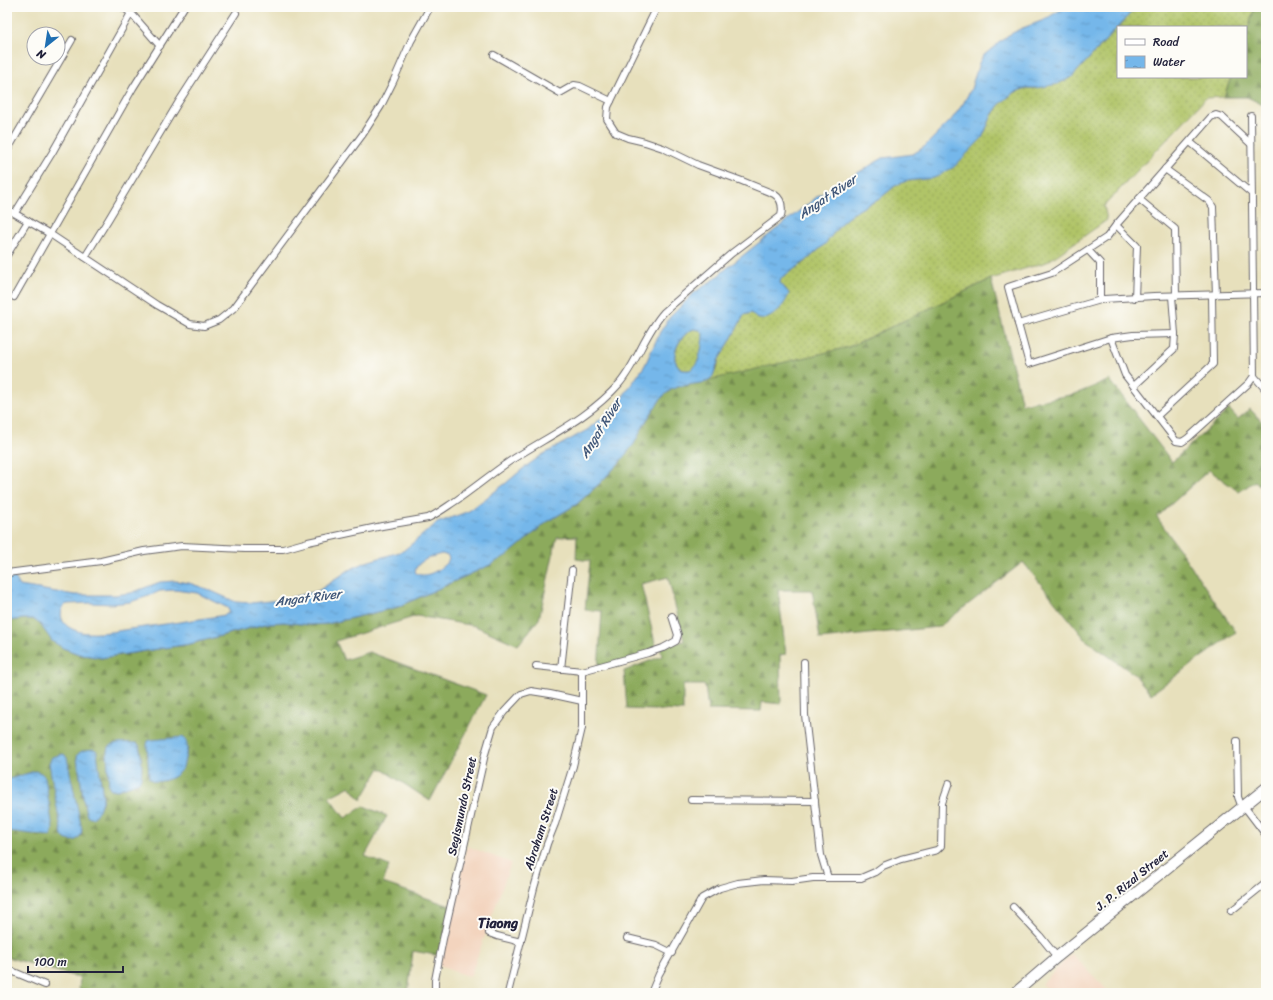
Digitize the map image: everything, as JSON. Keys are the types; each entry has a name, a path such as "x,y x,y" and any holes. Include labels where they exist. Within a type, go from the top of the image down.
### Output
{"main road":[{"name":"J. P. Rizal Street","path":"1016,993 1057,957 1242,805 1266,788"}],"street":[{"path":"122,7 131,13 160,46"},
{"path":"14,297 133,88 184,7"},
{"path":"7,209 50,234 157,305 190,324 204,326 219,320 234,308 363,134 381,106 411,41 430,7"},
{"path":"7,573 101,561 144,551 182,546 283,549 374,527 428,518 461,497 511,461 585,415 605,398 622,380 664,312 732,252 781,216 783,209 779,197 774,194 698,165 663,148 616,133 607,119 608,107 657,7"},
{"path":"85,257 178,103 236,12"},
{"path":"15,213 52,153 131,13"},
{"path":"7,151 72,40"},
{"path":"494,55 560,93 574,86 580,86 611,101"},
{"path":"1174,334 1133,335 1112,338 1030,364 1008,287 1052,274 1107,237 1164,169 1211,117 1216,115 1222,117 1251,144"},
{"path":"1112,338 1125,375 1176,440 1182,442 1249,383 1254,376 1251,116"},
{"path":"1190,142 1251,193"},
{"path":"1157,416 1213,364 1213,207 1209,201 1164,169"},
{"path":"1134,386 1174,349 1175,229 1139,199"},
{"path":"7,255 28,221"},
{"path":"1116,225 1137,246 1135,298"},
{"path":"1088,250 1100,263 1100,300"},
{"path":"1018,324 1104,299 1266,293"},
{"path":"1254,376 1266,390"},
{"path":"561,669 572,570"},
{"path":"536,666 582,670 663,648 676,641 678,635 672,616"},
{"path":"804,662 805,716 821,855 828,878"},
{"name":"Abraham Street","path":"508,993 534,888 547,844 574,766 582,728 582,670"},
{"name":"Segismundo Street","path":"435,993 435,980 443,939 485,754 493,727 504,712 521,694 531,691 582,701"},
{"path":"1237,741 1238,797 1242,805 1266,835"},
{"path":"651,993 659,974 702,898 720,888 764,880 792,881 813,878 861,878 875,872 883,866 901,859 937,850 941,846 942,803 949,783"},
{"path":"691,800 815,800"},
{"path":"1231,911 1266,883"},
{"path":"1013,907 1057,957"},
{"path":"489,933 521,942"},
{"path":"627,938 656,945 672,952"},
{"path":"7,968 45,985"}],"shaded area":[{"path":"467,846 511,863 470,977 439,966"},
{"path":"1072,954 1110,993 1051,993 1041,984"}],"green space":[{"path":"1136,7 1255,7 1247,31 1247,26 1119,26"},
{"path":"1255,7 1266,7 1266,106 1247,97 1224,97 1231,78 1247,78 1247,31"},
{"path":"1117,28 1117,78 1231,78 1224,97 1206,98 1104,206 1107,220 1047,262 991,279 849,347 707,382 717,368 719,359 744,315 751,313 757,319 787,290 780,283 781,278 806,261 825,244 842,222 852,214 878,200 895,186 906,181 934,178 982,138 992,115 999,105 1013,93 1026,88 1036,88 1072,77"},
{"path":"991,279 1022,404 1075,394 1110,380 1172,462 1229,409 1238,419 1250,409 1266,426 1266,492 1255,481 1239,492 1209,470 1157,517 1236,632 1151,694 1135,675 1086,640 1023,562 939,627 820,639 812,590 778,590 786,654 780,655 781,704 762,702 761,711 708,710 705,685 683,685 683,711 627,709 624,671 662,656 660,646 684,641 668,577 641,584 656,647 626,665 598,669 602,611 585,610 590,561 576,559 577,536 557,537 539,619 518,645 475,626 417,616 336,641 344,660 369,652 486,695 430,801 380,768 361,800 350,786 329,797 345,818 364,806 387,816 365,856 389,866 383,883 453,907 441,956 413,951 408,993 94,993 79,989 80,978 7,957 7,831 14,832 35,771 7,780 7,621 33,619 40,624 63,648 79,654 101,658 190,644 269,623 284,622 309,625 327,624 398,607 490,565 528,538 547,522 577,504 619,463 662,397 672,389 849,347","holes":["139,745 142,769 139,782 117,790 109,787 108,747","188,748 183,765 178,772 163,781","96,750 103,798 102,803 95,815 85,809 77,757"]},
{"path":"694,329 700,330 704,333 701,352 698,362 691,370 683,370 678,366 675,360 677,346 686,334"}],"water":[{"name":"Angat River","path":"1065,7 1136,7 1117,26 1072,77 1058,84 1036,88 1026,88 1013,93 999,105 992,115 982,138 954,167 934,178 906,181 895,186 878,200 852,214 842,222 825,244 806,261 781,278 780,283 789,293 785,302 778,311 764,319 759,319 751,313 744,315 719,359 713,376 707,382 672,389 662,397 646,421 634,444 600,483 577,504 547,522 509,554 490,565 398,607 327,624 309,625 284,622 269,623 190,644 101,658 79,654 63,648 52,641 40,624 33,619 7,621 7,573 15,578 20,586 75,595 115,595 131,593 160,582 175,581 189,583 207,589 236,602 251,603 279,600 318,591 349,570 366,562 403,551 437,523 469,511 542,455 587,430 604,416 619,402 645,365 660,332 670,317 695,292 713,280 818,196 883,158 913,154 924,147 951,120 963,104 971,89 979,63 983,56 1007,36 1020,29 1044,20","holes":["694,329 700,330 703,333 701,352 698,362 693,368 683,370 678,366 675,360 677,346 683,337 690,331","442,554 448,556 449,559 443,566 428,574 423,575 415,572 418,565 422,562","175,590 197,593 228,608 229,612 225,615 203,619 112,632 94,633 77,631 63,622 61,617 64,605 130,602 160,591"]},
{"path":"183,737 187,743 187,752 183,767 180,771 166,780 153,781 149,778 148,741"},
{"path":"119,743 136,743 139,745 142,764 141,778 139,782 117,790 111,789 109,787 107,751 109,747"},
{"path":"93,749 97,752 103,798 99,810 93,818 90,818 87,816 85,809 77,757 81,752"},
{"path":"64,754 67,758 82,830 80,836 74,841 65,839 62,835 49,763 52,757"},
{"path":"35,771 41,773 45,777 53,829 50,836 7,831 7,780"}],"district":[{"name":"Tiaong","path":"498,923"}]}
